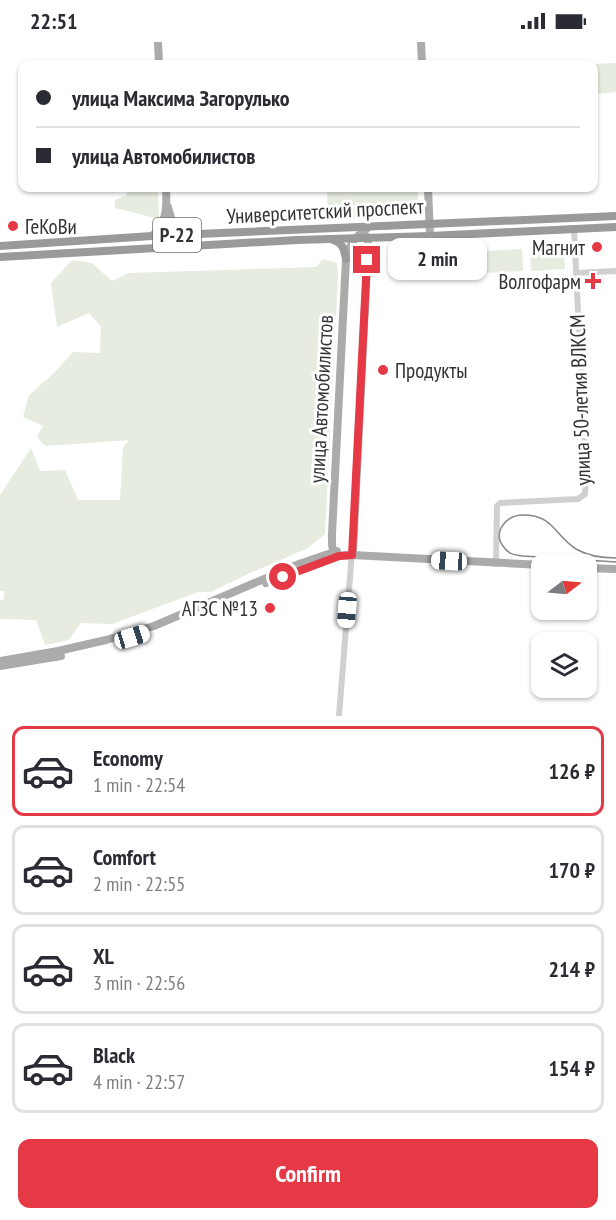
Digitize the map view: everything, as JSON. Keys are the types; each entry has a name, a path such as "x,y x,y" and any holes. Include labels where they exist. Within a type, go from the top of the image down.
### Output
{"highway":[{"name":"Университетский проспект","path":"0,257 330,239 360,234 370,226 616,216"},
{"name":"Университетский проспект","path":"0,246 152,236 360,234 430,236 616,227"},
{"path":"330,239 342,245 346,259"}],"main road":[{"path":"158,42 159,60"},
{"path":"421,42 422,60"},
{"path":"152,236 163,224 166,192"},
{"path":"428,192 430,236"},
{"path":"166,203 176,228 195,235"},
{"name":"улица Автомобилистов","path":"336,554 333,522 346,259 349,246 360,234"},
{"name":"улица Автомобилистов","path":"352,553 360,234"},
{"path":"0,661 58,651 154,626 299,564 336,554 352,553 373,557 531,565"},
{"path":"0,666 59,657 153,631 230,596 336,554"},
{"path":"597,568 616,569"}],"street":[{"path":"508,220 508,232"},
{"name":"улица 50-летия ВЛКСМ","path":"496,564 497,506 500,502 578,499 585,494 573,229"},
{"path":"576,273 616,271"},
{"name":"улица Автомобилистов","path":"339,716 352,553"}],"shaded area":[{"path":"616,63 616,92 598,94 598,64"},
{"path":"127,192 158,192 159,219 115,208 115,200 127,195"},
{"path":"327,192 418,193 418,213 328,220"},
{"path":"564,246 565,269 531,271 530,247"},
{"path":"522,249 523,271 463,274 462,252"},
{"path":"323,259 337,263 338,276 325,534 308,548 211,592 198,592 112,624 81,623 69,640 45,645 36,620 0,619 0,600 4,599 4,591 0,591 0,495 31,448 40,471 65,470 78,500 120,500 123,448 129,440 45,446 37,437 43,426 23,417 29,395 73,352 100,353 101,327 89,313 57,327 51,283 72,260 92,263 112,281 129,273 316,267"}],"tram line":[{"path":"616,558 595,556 576,549 548,522 533,516 512,517 501,527 499,533 501,544 514,555 616,562"}],"place":[{"name":"ГеКоВи","path":"13,226"},
{"name":"Магнит","path":"597,247"},
{"name":"Волгофарм","path":"593,281"},
{"name":"Продукты","path":"383,370"},
{"name":"АГЗС №13","path":"270,608"}],"route":[{"path":"283,577 339,556 352,555 367,260"}]}
